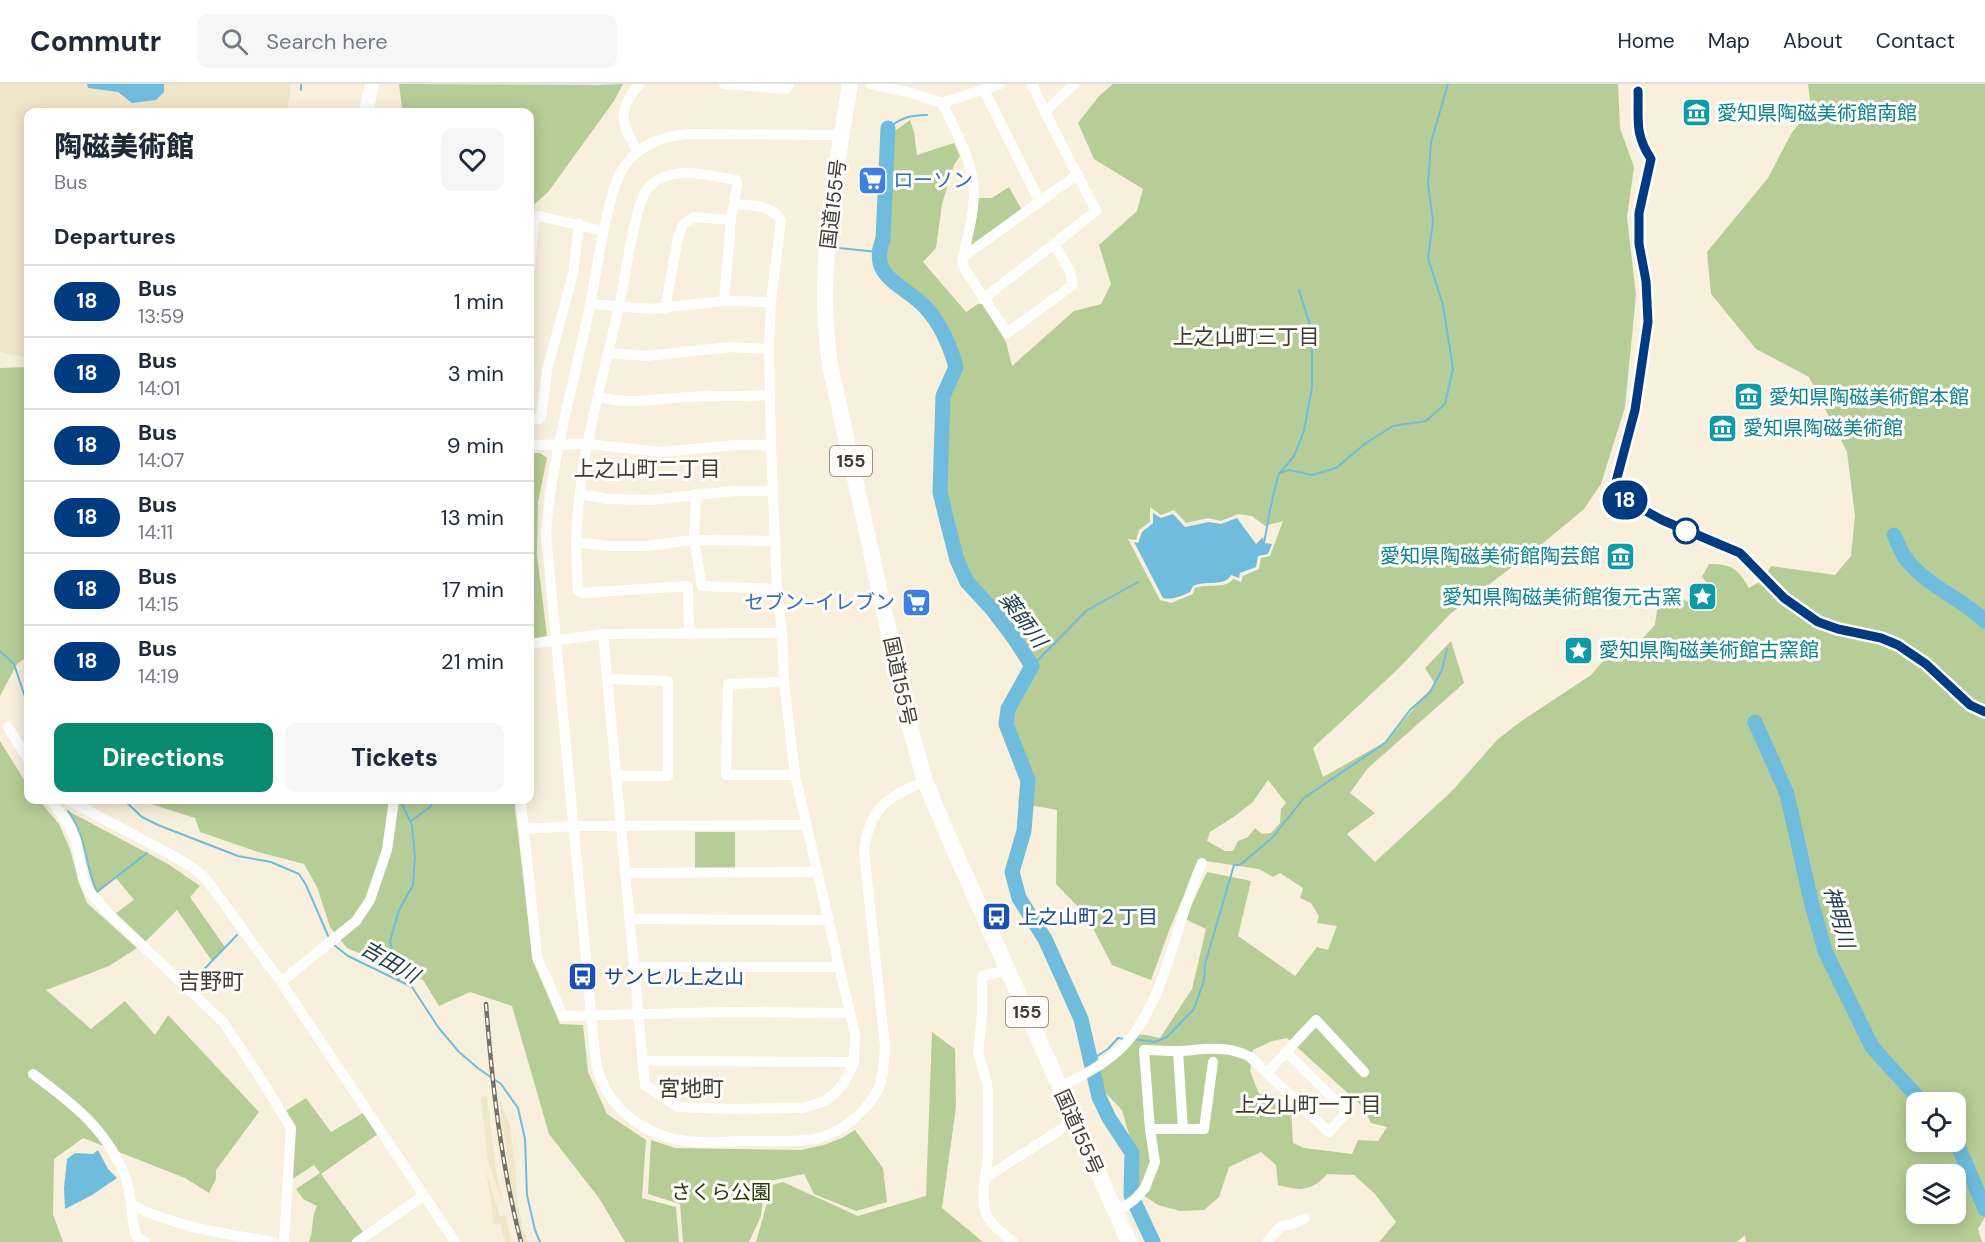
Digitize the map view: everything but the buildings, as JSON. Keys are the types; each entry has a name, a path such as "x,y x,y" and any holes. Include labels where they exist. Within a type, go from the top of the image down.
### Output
{"highway":[{"name":"国道155号","path":"850,84 841,135 826,259 825,326 828,355 909,724 925,781 1129,1242"}],"main road":[{"path":"367,108 372,84"}],"street":[{"path":"638,151 627,135 623,116 626,102 640,84"},
{"path":"724,84 786,89 789,84"},
{"path":"872,84 942,103 1000,84"},
{"path":"983,299 1096,211 1032,84"},
{"path":"1045,112 1074,84"},
{"path":"984,90 1039,200"},
{"path":"942,103 969,163 973,184 971,213 962,265 1007,333 1073,285 1070,271 1054,244"},
{"path":"841,135 672,135 651,142 638,151 621,171 613,191 548,506 546,534 590,1015 598,1069 617,1106 634,1121 652,1132 687,1141 788,1141 818,1138 837,1131 856,1119 878,1088 884,1071 885,1047 864,851 866,836 872,819 883,804 899,793 925,781"},
{"path":"689,634 688,586 583,593 578,591 576,542 580,494 598,397 637,212 642,198 653,184 664,177 683,172 736,180 724,301"},
{"path":"963,257 1078,174"},
{"path":"603,634 645,1085 678,1107 803,1108 825,1101 844,1083 854,1062 855,1035 805,825 795,775 783,682 782,633 777,589 769,348 771,302 781,220 765,207 735,204"},
{"path":"534,221 539,216 604,231"},
{"path":"665,309 678,238 683,225 694,217 731,220"},
{"path":"534,419 539,419 540,416 547,370 573,274 579,224"},
{"path":"590,304 618,308 665,309 724,301 771,302"},
{"path":"609,353 646,356 731,347 769,348"},
{"path":"598,397 621,402 642,402 691,397 770,395"},
{"path":"534,445 589,444 651,452 736,445 771,445"},
{"path":"580,494 608,499 650,500 696,494 773,490"},
{"path":"696,494 694,540 702,586 777,589"},
{"path":"576,542 608,546 646,546 694,540 776,541"},
{"path":"1740,553 1784,598 1818,622 1838,629 1881,638 1898,645 1926,664 1970,705 1985,712"},
{"path":"534,643 603,634 782,633"},
{"path":"608,680 668,681 668,776 616,776"},
{"path":"783,682 728,684 726,775 795,775"},
{"path":"8,726 24,752"},
{"path":"54,804 76,840 84,879 89,891 105,910 223,1022 291,1128 284,1242"},
{"path":"75,804 195,869 212,886 281,982 455,1242"},
{"path":"281,982 356,921 370,900 387,850 393,804"},
{"path":"521,804 537,957 563,1016 639,1013 850,1013"},
{"path":"524,829 574,826 805,825"},
{"path":"1059,1087 1097,1068 1120,1050 1137,1029 1156,991 1202,863"},
{"path":"626,873 816,872"},
{"path":"630,919 827,920"},
{"path":"634,967 838,967"},
{"path":"1009,970 982,976 982,1015 978,1052 987,1083 988,1096 985,1214 993,1226 1013,1242"},
{"path":"1268,1073 1316,1020 1364,1072"},
{"path":"1116,1213 1135,1199 1150,1177 1155,1162 1144,1050 1178,1051 1208,1047 1239,1050 1250,1056 1329,1132 1347,1112 1286,1052"},
{"path":"1178,1051 1183,1129"},
{"path":"642,1061 854,1062"},
{"path":"1150,1129 1204,1129 1213,1062"},
{"path":"33,1074 91,1121 112,1150 125,1177 136,1236 145,1242"},
{"path":"985,1178 1074,1121"},
{"path":"357,1242 423,1196"},
{"path":"132,1205 153,1216 177,1224 273,1242"},
{"path":"1267,1242 1281,1227 1305,1218"}],"shaded area":[{"path":"0,84 290,84 287,108 24,108 24,357 0,352"},
{"path":"487,1096 496,1171 503,1204 488,1161 481,1097"},
{"path":"498,1096 510,1125 517,1200 523,1230 529,1242 523,1242 514,1202"},
{"path":"486,1170 500,1216 506,1215 511,1242 505,1242 500,1223 494,1224"}],"green space":[{"path":"399,84 623,84 614,101 548,192 534,204 534,108 402,108"},
{"path":"1113,84 1618,84 1620,128 1634,167 1627,217 1636,295 1625,407 1601,484 1584,509 1536,549 1450,614 1398,669 1313,748 1323,777 1385,742 1435,684 1425,668 1451,641 1464,683 1367,769 1350,793 1375,813 1347,834 1375,862 1452,791 1497,740 1591,675 1606,658 1627,655 1655,625 1657,610 1678,596 1702,610 1717,595 1702,577 1709,564 1723,565 1738,572 1749,588 1763,580 1771,566 1835,575 1851,556 1855,516 1847,452 1809,377 1756,349 1711,294 1707,252 1768,178 1791,134 1811,108 1808,84 1985,84 1985,1217 1978,1229 1982,1242 1746,1242 1745,1235 1737,1242 1379,1242 1396,1222 1375,1194 1354,1175 1327,1174 1310,1187 1299,1189 1286,1187 1278,1185 1276,1165 1261,1152 1229,1167 1219,1197 1204,1210 1180,1211 1158,1205 1134,1189 1135,1155 1122,1110 1090,1077 1116,1059 1140,1034 1160,1038 1192,989 1206,929 1185,919 1207,872 1251,881 1238,936 1295,976 1317,947 1328,950 1337,926 1317,923 1319,916 1311,903 1300,898 1303,888 1280,873 1273,877 1259,869 1199,860 1151,980 1112,965 1086,915 1056,884 1057,810 1018,803 1021,784 1002,734 1035,667 1021,637 974,585 962,562 946,494 945,472 946,398 960,368 952,341 922,298 887,271 872,249 878,229 888,217 892,133 910,120 917,155 954,143 960,156 954,165 942,204 936,248 923,262 966,312 978,304 983,304 1006,342 1012,366 1074,311 1101,304 1111,284 1099,245 1137,211 1143,189 1094,159 1078,123 1099,96","holes":["1150,507 1161,515 1174,510 1186,523 1208,518 1221,521 1238,514 1252,516 1265,526 1283,521 1270,556 1261,558 1259,569 1243,576 1241,582 1233,579 1221,585 1195,588 1193,594 1171,603 1160,600 1128,539 1136,540 1139,530 1150,522","1268,780 1286,803 1281,809 1280,823 1271,833 1262,834 1255,828 1248,837 1238,841 1233,851 1225,851 1207,841 1210,832 1253,802","1287,1038 1362,1106 1371,1123 1387,1127 1378,1141 1358,1140 1352,1154 1304,1148 1293,1143 1291,1108 1273,1095 1259,1094 1250,1071 1253,1050 1272,1041"]},
{"path":"1009,187 1022,210 975,246 969,243 975,198 992,198"},
{"path":"24,367 24,659 17,664 0,696 0,368"},
{"path":"534,453 540,453 547,458 538,502 537,555 547,636 534,638"},
{"path":"0,741 24,780 24,804 42,804 59,824 70,849 87,903 137,948 109,966 46,990 91,1029 125,1001 155,1035 168,1015 259,1112 216,1170 216,1179 209,1193 185,1178 83,1138 54,1159 53,1214 63,1242 0,1242"},
{"path":"151,804 514,804 533,961 560,1024 583,1025 588,1072 607,1114 646,1140 642,1198 676,1207 679,1242 625,1242 599,1198 549,1134 512,1006 470,992 439,1006 423,980 347,948 330,927 317,887 304,864 258,852 200,832 195,818"},
{"path":"68,811 168,864 200,886 190,897 225,947 212,961 177,910 143,944 112,916 134,900 116,878 97,892 79,831"},
{"path":"695,832 735,832 735,871 695,871"},
{"path":"932,1032 955,1049 956,1107 942,1208 983,1242 756,1242 772,1185 783,1182 858,1216 926,1196"},
{"path":"306,1098 331,1132 363,1113 378,1134 321,1174 366,1236 357,1242 309,1242 317,1206 303,1199 296,1189 320,1173 314,1165 288,1182 291,1128 282,1113"},
{"name":"さくら公園","path":"855,1130 883,1168 887,1202 856,1211 814,1194 804,1174 765,1182 761,1216 749,1242 683,1242 680,1204 648,1194 651,1140 675,1148 801,1150 824,1145"}],"water":[{"path":"87,84 164,84 164,92 156,100 132,103 118,92 88,88"},
{"path":"1153,513 1161,518 1173,514 1185,527 1209,522 1221,524 1237,518 1256,544 1263,537 1264,543 1272,544 1268,554 1258,556 1256,567 1240,573 1239,578 1231,575 1224,581 1193,586 1190,592 1180,596 1163,598 1134,542 1138,543 1142,532 1153,523"},
{"path":"98,1150 108,1169 117,1178 92,1195 65,1209 64,1188 67,1159 75,1153 93,1154"}],"waterway":[{"path":"301,84 301,90"},
{"path":"1264,543 1279,473 1289,470 1312,475 1336,468 1366,443 1393,426 1426,421 1445,404 1453,369 1443,305 1428,258 1433,221 1428,184 1431,142 1448,84"},
{"path":"888,128 906,118 927,115"},
{"name":"薬師川","path":"888,128 880,263 891,280 918,300 931,314 944,336 956,367 943,396 940,492 957,560 967,582 992,609 1032,666 1008,709 1006,724 1028,780 1024,831 1012,872 1019,898 1045,939 1081,1019 1099,1097 1109,1118 1132,1153 1131,1195 1153,1242"},
{"path":"839,248 878,252"},
{"path":"1280,473 1294,456 1304,431 1312,387 1312,332 1299,290"},
{"path":"1894,535 1903,554 1915,569 1985,621"},
{"path":"1032,666 1086,611 1138,582"},
{"path":"1133,1039 1155,1042 1167,1037 1194,1009 1204,980 1205,964 1234,865 1240,865 1272,838 1304,798 1385,743 1410,710 1430,692 1442,670 1447,649"},
{"name":"吉田川","path":"0,651 14,664 24,694"},
{"name":"神明川","path":"1755,722 1787,794 1811,901 1825,951 1872,1047 1913,1092"},
{"name":"吉田川","path":"128,804 142,817 158,825 238,856 271,862 299,874 329,938"},
{"path":"399,981 390,941 399,910 413,885 415,857 412,825 402,804"},
{"path":"411,821 432,804"},
{"path":"68,811 83,841 97,892 147,853"},
{"path":"190,984 237,935"},
{"name":"吉田川","path":"334,945 348,956 412,987 438,1027 459,1052 501,1084 518,1108 525,1139 527,1195 540,1242"},
{"path":"1091,1060 1108,1049 1118,1038 1124,1039"},
{"name":"神明川","path":"1961,1152 1985,1209"}],"railway":[{"path":"486,1004 498,1124 521,1242"}],"bus line":[{"name":"18","path":"1638,91 1639,135 1642,146 1651,159 1639,213 1639,244 1646,281 1648,322 1635,410 1613,493 1683,530 1740,553 1784,598 1818,622 1838,629 1881,638 1912,653 1970,705 1985,712"}],"place":[{"name":"愛知県陶磁美術館南館","path":"1696,113"},
{"name":"ローソン","path":"872,180"},
{"name":"愛知県陶磁美術館本館","path":"1748,397"},
{"name":"愛知県陶磁美術館","path":"1722,428"},
{"name":"愛知県陶磁美術館陶芸館","path":"1621,556"},
{"name":"愛知県陶磁美術館復元古窯","path":"1703,597"},
{"name":"セブン-イレブン","path":"916,602"},
{"name":"愛知県陶磁美術館古窯館","path":"1578,650"},
{"name":"上之山町２丁目","path":"997,917"},
{"name":"サンヒル上之山","path":"583,977"}],"district":[{"name":"上之山町三丁目","path":"1246,337"},
{"name":"上之山町二丁目","path":"647,469"},
{"name":"吉野町","path":"211,981"},
{"name":"宮地町","path":"691,1088"},
{"name":"上之山町一丁目","path":"1308,1105"}]}
